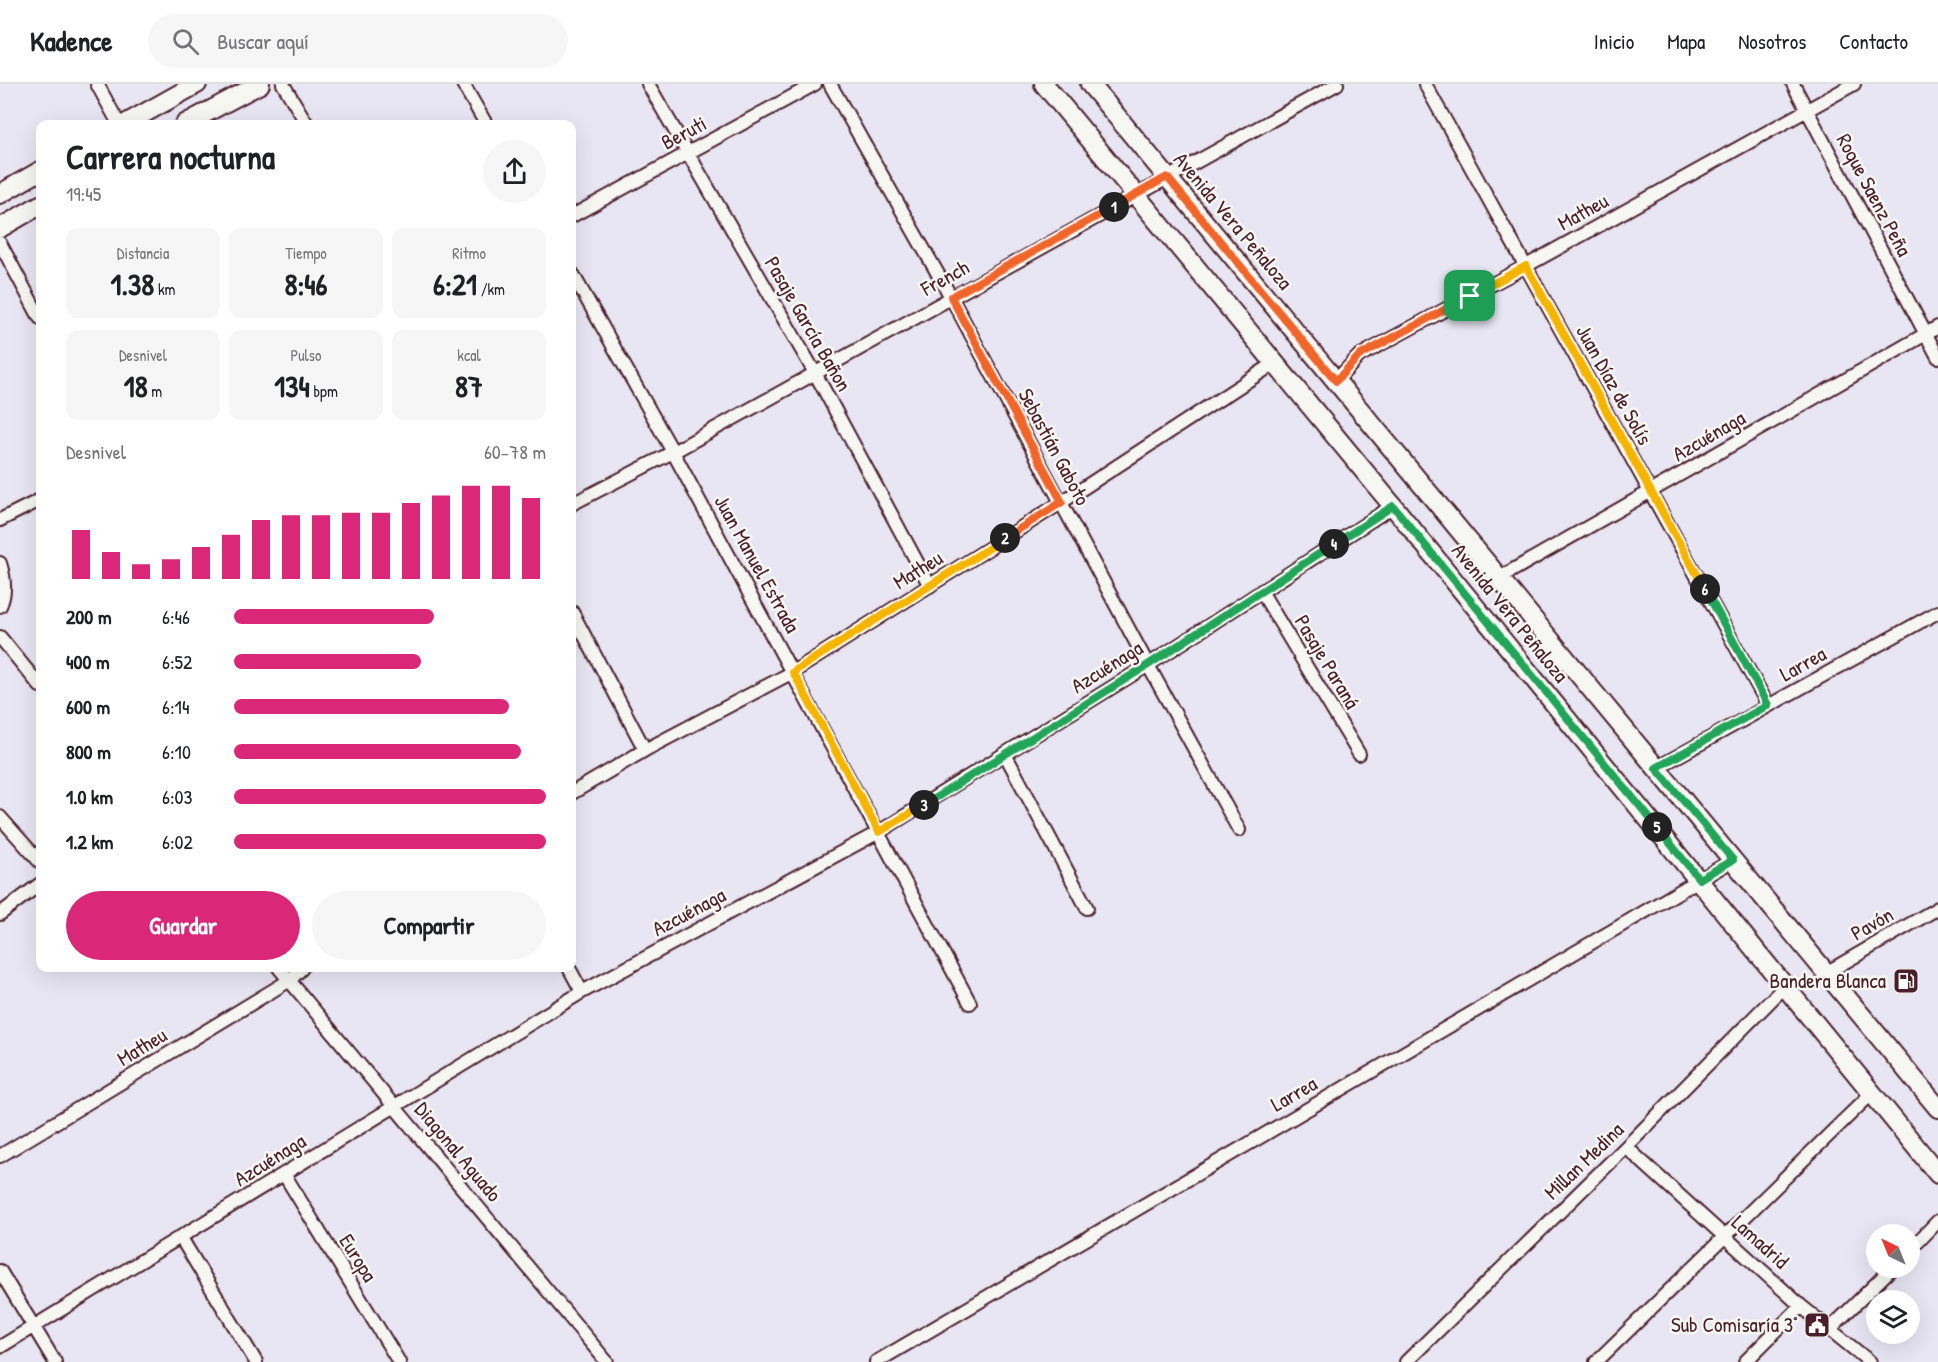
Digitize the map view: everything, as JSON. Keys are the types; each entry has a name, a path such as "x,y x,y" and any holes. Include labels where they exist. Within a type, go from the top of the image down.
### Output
{"main road":[{"path":"132,120 197,84"},
{"path":"192,120 260,84"},
{"name":"Avenida Vera Peñaloza","path":"1044,84 1393,506 1938,1173"},
{"name":"Avenida Vera Peñaloza","path":"1090,84 1938,1108"},
{"path":"0,194 36,173"},
{"path":"0,228 36,207"}],"street":[{"path":"97,84 117,120"},
{"path":"283,84 305,120"},
{"path":"463,84 484,120"},
{"name":"Pasaje García Bañon","path":"648,84 814,373 930,586"},
{"name":"Beruti","path":"576,214 814,84"},
{"name":"Sebastián Gaboto","path":"830,84 951,297 1239,830"},
{"name":"French","path":"576,502 673,452 1336,84"},
{"name":"Juan Díaz de Solís","path":"1425,84 1768,705"},
{"name":"Roque Saenz Peña","path":"1793,84 1938,357"},
{"name":"Matheu","path":"1336,381 1359,356 1854,84"},
{"path":"0,243 36,310"},
{"name":"Juan Manuel Estrada","path":"576,280 793,672 970,1003"},
{"name":"Azcuénaga","path":"1499,578 1938,327"},
{"name":"Matheu","path":"576,791 645,750 793,672 1062,502 1275,363"},
{"path":"0,520 36,502"},
{"name":"Azcuénaga","path":"0,1347 582,992 879,832 1148,665 1393,506"},
{"path":"0,563 5,578 3,600 0,606"},
{"name":"Pasaje Paraná","path":"1262,591 1359,754"},
{"name":"Larrea","path":"1656,768 1938,612"},
{"path":"576,620 645,750"},
{"path":"0,637 36,681"},
{"path":"1005,754 1088,908"},
{"path":"0,817 36,858"},
{"name":"Larrea","path":"876,1362 1733,860"},
{"path":"0,914 36,887"},
{"name":"Pavón","path":"1826,973 1938,908"},
{"name":"Diagonal Aguado","path":"283,972 607,1362"},
{"name":"Matheu","path":"0,1156 290,980 298,972"},
{"path":"571,972 582,992"},
{"name":"Millan Medina","path":"1406,1362 1626,1147 1786,985"},
{"path":"1596,1362 1873,1092"},
{"name":"Lamadrid","path":"1626,1147 1801,1306 1831,1328 1870,1362"},
{"name":"Europa","path":"284,1174 399,1362"},
{"path":"1920,1240 1938,1221"},
{"path":"181,1238 256,1362"},
{"path":"0,1271 55,1362"},
{"path":"1831,1328 1882,1278"},
{"path":"1745,1362 1801,1306"}],"place":[{"name":"Bandera Blanca","path":"1906,981"},
{"name":"Sub Comisaría 3°","path":"1817,1325"}],"route":[{"path":"1167,177 1336,381 1359,356 1470,296 1526,266 1768,705 1656,768 1733,860 1699,879 1393,506 1148,665 879,832 793,672 1062,502 951,297 1167,177"}]}
